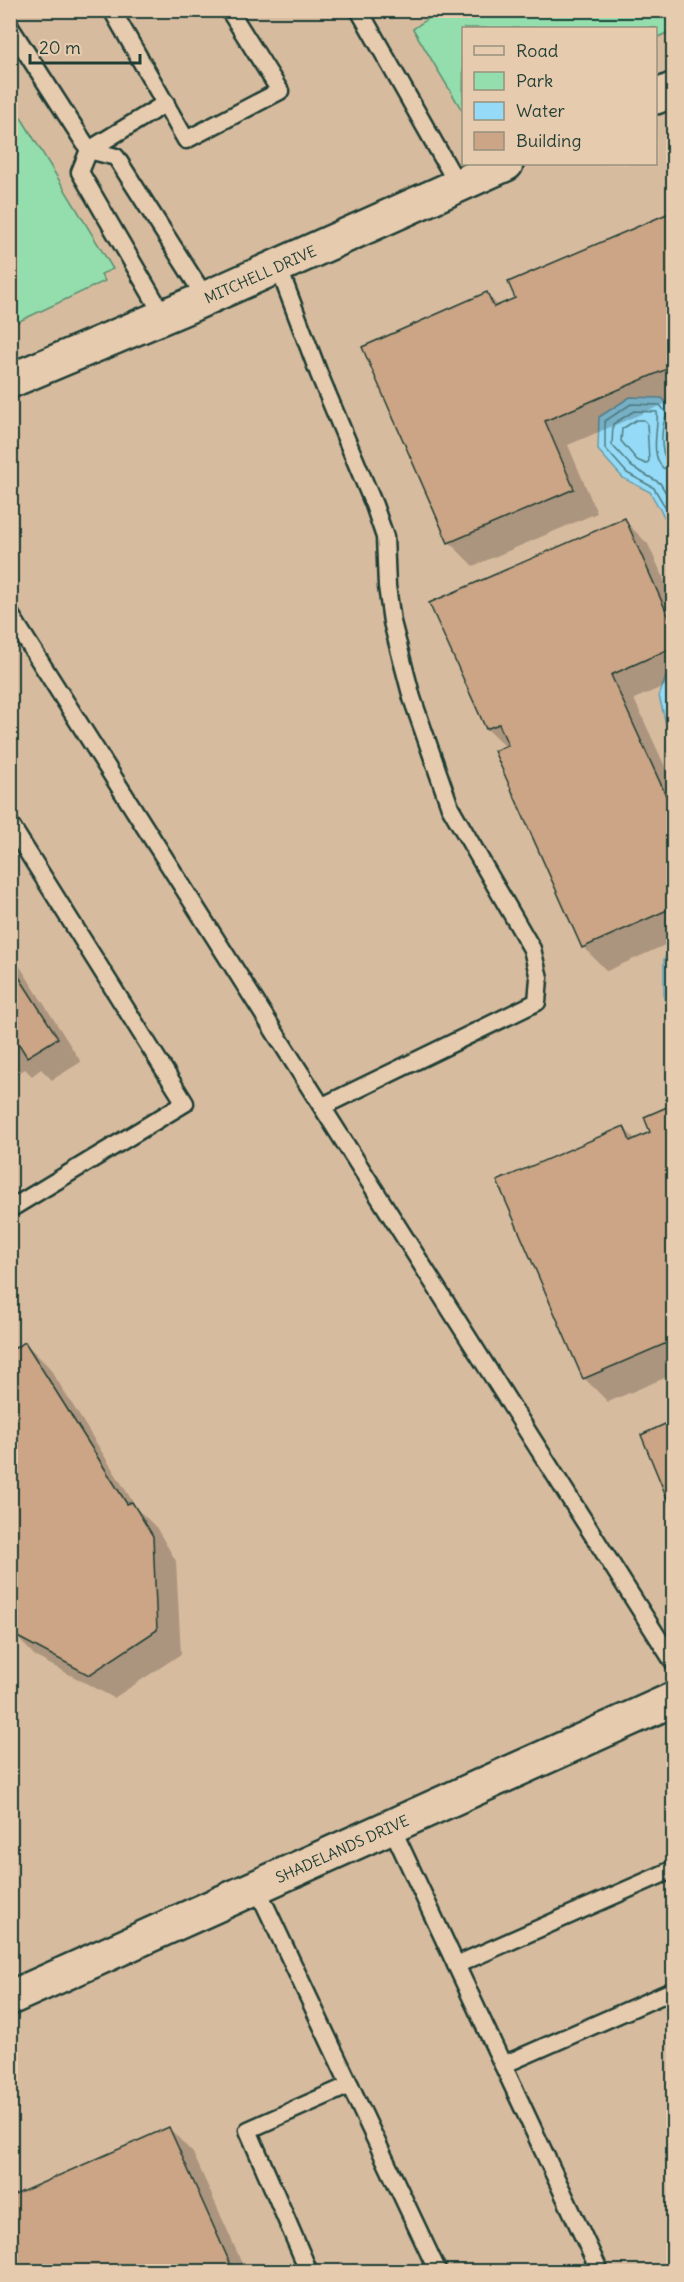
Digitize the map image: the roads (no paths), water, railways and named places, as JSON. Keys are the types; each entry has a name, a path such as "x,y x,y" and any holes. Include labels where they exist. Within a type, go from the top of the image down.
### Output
{"street":[{"path":"657,97 674,89"},
{"name":"MITCHELL DRIVE","path":"10,381 278,266 505,165"},
{"name":"SHADELANDS DRIVE","path":"10,1998 674,1699"}],"lane":[{"path":"112,10 186,140 280,91 229,10"},
{"path":"359,10 458,185"},
{"path":"10,27 89,150 116,157 205,297"},
{"path":"164,315 80,172 89,150 166,103"},
{"path":"278,266 385,537 387,586 392,622 412,698 450,807 532,949 539,978 537,1002 323,1106"},
{"path":"10,614 674,1663"},
{"path":"10,824 185,1103 10,1209"},
{"path":"391,1826 600,2271"},
{"path":"456,1965 674,1869"},
{"path":"256,1886 438,2271"},
{"path":"504,2065 674,1990"},
{"path":"309,2271 248,2130 350,2085"}],"water":[{"path":"630,397 662,398 673,410 668,430 673,472 673,537 650,492 623,478 598,450 599,417"},
{"path":"673,668 673,752 659,696 667,674"},
{"path":"673,947 673,1005 664,999 664,959"}]}
